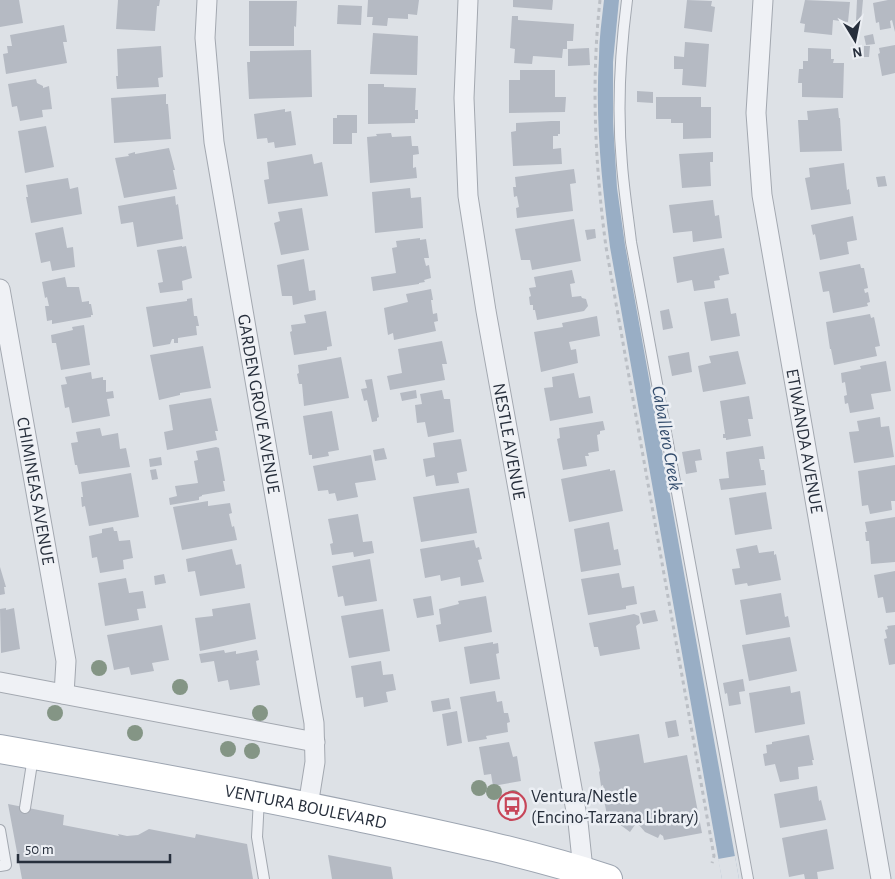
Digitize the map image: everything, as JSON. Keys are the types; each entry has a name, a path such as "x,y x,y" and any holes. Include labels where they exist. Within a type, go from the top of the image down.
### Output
{"main road":[{"name":"VENTURA BOULEVARD","path":"0,749 308,806 462,839 592,876"}],"street":[{"name":"GARDEN GROVE AVENUE","path":"207,0 205,38 214,142 312,713 315,762 308,806"},
{"name":"NESTLE AVENUE","path":"468,0 464,98 468,196 486,311 578,822 592,876"},
{"name":"ETIWANDA AVENUE","path":"762,0 756,113 762,195 881,879"},
{"name":"CHIMINEAS AVENUE","path":"0,290 66,661 64,694"},
{"path":"0,682 315,742"}],"lane":[{"path":"627,0 623,33 620,116 622,165 631,242 748,879"},
{"path":"25,808 33,755"},
{"path":"259,797 257,837 264,879"},
{"path":"0,830 6,865 0,866"}],"path":[{"path":"600,0 596,52 595,139 598,185 606,247 714,856 712,863"}],"water":[{"path":"604,0 619,0 613,62 613,122 617,188 625,245 739,879 722,879 610,247 602,176 598,105 600,43"}],"pier":[{"path":"735,856 739,879 722,879 718,859"}],"building":[{"path":"0,0 19,0 23,23 0,27"},
{"path":"118,0 160,0 159,6 157,6 155,31 116,29"},
{"path":"368,0 419,0 417,15 408,14 408,19 388,18 387,26 372,25 373,17 367,17"},
{"path":"513,0 553,0 552,10 513,7"},
{"path":"687,0 712,1 711,6 715,7 712,32 684,28"},
{"path":"805,0 850,2 848,22 833,20 832,35 804,32 805,24 800,23"},
{"path":"857,0 863,0 861,21 856,21"},
{"path":"895,0 895,32 892,20 890,21 891,28 880,30 879,22 876,23 873,3"},
{"path":"249,1 297,1 294,46 249,46"},
{"path":"338,5 362,6 361,25 337,24"},
{"path":"512,16 518,16 518,20 574,24 573,41 567,41 567,49 563,49 562,58 533,56 532,64 514,63 515,49 510,48"},
{"path":"64,25 67,42 63,42 67,63 6,74 3,54 8,53 7,46 12,46 10,35"},
{"path":"373,33 418,36 417,75 370,74"},
{"path":"873,34 875,44 866,45 864,36"},
{"path":"685,42 709,44 706,87 682,85 683,69 674,69 674,56 684,57"},
{"path":"895,45 895,73 882,76 878,54 880,53 879,48"},
{"path":"161,46 163,77 158,78 159,87 117,89 117,49"},
{"path":"864,46 870,46 869,57 864,57"},
{"path":"589,48 590,65 568,66 568,49"},
{"path":"808,48 831,49 831,59 834,59 833,63 844,63 843,98 802,97 802,83 798,83 799,69 803,69 803,61 808,61"},
{"path":"311,50 312,97 249,99 247,62 250,62 250,51"},
{"path":"520,70 555,70 555,97 566,97 565,112 509,113 509,80 520,80"},
{"path":"36,79 37,83 43,86 43,88 49,86 52,109 42,110 43,117 20,121 17,106 12,107 8,84"},
{"path":"368,84 384,84 384,87 416,88 415,110 418,110 418,119 415,119 415,123 368,124"},
{"path":"637,91 653,92 653,103 637,102"},
{"path":"166,94 171,139 114,143 111,98"},
{"path":"656,97 701,97 701,107 711,107 711,138 683,139 683,123 671,123 671,119 656,119"},
{"path":"838,108 842,151 800,152 798,120 808,120 807,111"},
{"path":"285,109 285,112 291,111 296,145 275,148 274,142 268,143 267,138 257,139 254,114"},
{"path":"337,115 357,115 357,133 352,133 352,144 333,144 333,118 337,118"},
{"path":"560,121 560,134 553,136 553,149 561,148 562,164 513,166 511,132 516,131 516,123"},
{"path":"46,126 54,167 25,173 18,131"},
{"path":"391,133 392,137 411,136 412,146 418,146 419,154 413,155 413,168 416,167 417,178 370,183 367,137"},
{"path":"169,148 175,170 173,170 177,189 124,198 115,158 129,156 128,154 135,152 135,154"},
{"path":"713,152 713,162 710,162 711,186 682,188 679,154"},
{"path":"312,154 314,164 322,162 328,196 268,204 264,180 269,179 267,162"},
{"path":"844,163 847,190 849,189 851,204 811,210 805,178 810,177 809,168"},
{"path":"574,169 576,183 570,184 573,211 517,218 516,208 519,207 517,196 514,197 515,177"},
{"path":"885,176 887,186 878,187 876,177"},
{"path":"68,178 70,189 78,187 82,214 31,223 26,197 28,197 26,185"},
{"path":"410,188 411,198 421,197 423,228 375,233 372,192"},
{"path":"175,196 183,239 137,247 133,222 121,224 118,206"},
{"path":"713,200 715,216 719,215 722,238 693,242 692,231 673,233 669,205"},
{"path":"302,208 309,250 281,255 274,223 280,221 278,212"},
{"path":"853,216 857,240 847,242 849,254 820,260 815,234 813,235 811,225"},
{"path":"574,219 581,261 532,270 530,260 521,260 515,229"},
{"path":"63,227 67,248 73,247 75,267 52,271 50,261 41,263 35,233"},
{"path":"595,229 596,238 587,240 585,230"},
{"path":"420,238 420,240 426,239 429,258 424,258 426,266 429,265 431,278 419,284 373,291 371,277 396,273 392,248 397,247 396,241"},
{"path":"186,246 192,278 182,281 183,290 160,293 158,283 163,282 157,250"},
{"path":"724,248 729,274 719,276 720,280 714,281 715,288 694,291 692,280 677,283 673,257"},
{"path":"304,259 309,291 315,290 316,300 293,305 292,296 282,296 277,265"},
{"path":"860,264 861,268 864,268 868,288 864,289 865,293 868,292 870,302 867,303 868,306 833,313 829,291 823,292 819,272"},
{"path":"572,270 575,283 570,284 572,297 581,296 586,299 588,306 584,311 537,320 533,305 530,305 529,297 531,296 529,288 536,287 534,277"},
{"path":"65,277 67,287 79,287 82,302 89,301 93,315 91,317 52,324 52,320 47,321 45,306 49,306 47,297 45,298 42,282"},
{"path":"431,289 433,314 437,313 438,321 434,322 436,331 394,340 393,333 388,335 384,308 408,302 406,294"},
{"path":"192,298 194,316 197,316 199,326 196,326 197,335 178,338 178,343 174,343 174,339 172,339 170,344 153,347 146,307 187,301 187,299"},
{"path":"728,298 731,314 736,313 740,336 711,341 704,302"},
{"path":"669,309 673,328 663,330 660,311"},
{"path":"326,311 332,346 327,347 327,350 294,355 290,332 292,331 291,325 306,323 304,315"},
{"path":"870,314 871,318 874,317 880,346 875,347 877,356 834,365 826,322"},
{"path":"597,316 600,336 569,342 571,350 576,349 578,363 541,372 534,332 563,327 562,323"},
{"path":"84,325 90,365 61,370 56,343 52,343 51,335 73,330 72,327"},
{"path":"442,341 447,364 442,364 445,380 390,390 387,376 402,373 398,349"},
{"path":"203,346 211,388 180,393 180,395 159,400 150,355"},
{"path":"738,351 746,384 703,392 698,366 711,363 709,356"},
{"path":"689,352 692,372 672,376 668,356"},
{"path":"341,357 349,398 304,406 302,384 299,384 297,374 299,373 298,365"},
{"path":"886,361 891,391 871,394 874,409 850,413 848,403 845,404 844,396 847,395 845,382 842,383 841,373 861,369 860,366"},
{"path":"91,372 92,379 103,377 103,380 106,380 106,392 113,391 114,398 107,399 110,416 72,423 69,407 65,408 61,385 67,384 65,377"},
{"path":"574,373 579,398 590,396 593,413 550,421 544,388 553,387 552,377"},
{"path":"372,379 379,417 377,421 372,422 367,400 364,401 361,389 367,388 365,380"},
{"path":"416,390 417,398 402,401 400,393"},
{"path":"442,390 444,399 450,399 454,432 428,437 425,422 417,423 415,405 422,404 420,394"},
{"path":"749,396 753,419 748,419 751,436 726,440 726,438 723,438 723,434 725,434 720,401"},
{"path":"211,398 218,431 215,431 217,440 167,450 164,432 173,430 169,405"},
{"path":"332,411 339,450 328,452 329,456 312,459 312,455 309,455 303,416"},
{"path":"880,417 881,427 889,426 894,457 854,463 849,432 859,431 857,421"},
{"path":"603,421 605,430 600,431 600,434 597,435 599,451 588,453 589,456 585,456 587,466 563,470 557,439 560,438 559,428"},
{"path":"100,428 102,436 118,433 120,449 126,448 130,467 79,474 77,465 75,465 71,443 78,442 76,432"},
{"path":"461,439 467,471 457,473 459,483 436,486 434,475 426,477 423,459 435,457 433,443"},
{"path":"763,446 765,459 759,459 761,470 764,470 766,485 721,490 719,479 729,478 726,452"},
{"path":"219,448 225,491 202,495 199,497 199,500 170,505 169,498 177,496 175,486 198,483 194,461 198,460 196,451"},
{"path":"384,448 387,459 375,461 373,450"},
{"path":"700,449 702,460 695,461 697,472 686,474 682,452"},
{"path":"371,455 376,480 355,483 358,497 337,501 335,493 329,494 328,490 318,491 313,466"},
{"path":"161,457 162,465 150,467 149,459"},
{"path":"895,465 895,501 891,501 892,510 870,514 868,505 862,506 858,471"},
{"path":"156,469 158,479 152,480 150,470"},
{"path":"610,469 610,471 615,470 623,511 569,522 561,479"},
{"path":"131,473 139,517 89,526 85,506 82,507 81,482"},
{"path":"469,488 477,533 421,542 413,497"},
{"path":"766,492 772,529 735,535 729,498"},
{"path":"208,501 208,506 230,503 232,513 229,514 237,540 182,550 173,507"},
{"path":"358,514 363,542 372,541 374,553 354,557 353,552 332,555 330,544 333,543 328,519"},
{"path":"895,517 895,562 871,564 869,541 866,541 865,522"},
{"path":"609,522 614,550 618,549 621,565 581,572 574,529"},
{"path":"113,527 114,531 117,531 119,541 130,540 133,558 123,560 124,569 100,573 97,557 92,558 89,536 102,533 102,529"},
{"path":"474,540 476,548 479,547 482,559 478,560 484,582 461,586 460,577 441,581 440,575 425,578 420,549"},
{"path":"757,545 759,553 774,551 781,580 748,586 747,583 735,585 732,569 740,568 736,549"},
{"path":"232,549 236,565 241,564 245,588 200,596 195,571 188,572 186,559"},
{"path":"370,559 377,601 345,606 343,596 338,597 332,566"},
{"path":"0,567 6,587 4,587 5,594 0,595"},
{"path":"895,571 895,612 886,613 883,597 878,598 874,575"},
{"path":"619,573 622,588 634,586 637,604 626,606 626,609 588,615 581,579"},
{"path":"164,574 166,583 155,585 154,576"},
{"path":"126,578 129,593 143,591 146,608 137,609 139,620 105,626 98,583"},
{"path":"781,593 785,617 788,616 790,627 746,635 740,600"},
{"path":"431,596 434,615 417,618 413,599"},
{"path":"486,596 492,632 439,642 436,625 441,624 439,609 459,604 458,601"},
{"path":"250,603 256,639 200,651 195,618 213,616 212,609"},
{"path":"6,608 6,610 14,608 20,649 1,653 0,609"},
{"path":"383,609 390,651 349,658 341,616"},
{"path":"655,610 658,621 643,624 640,613"},
{"path":"634,614 639,616 640,623 636,626 640,649 600,656 598,647 594,647 589,623"},
{"path":"162,625 169,660 152,663 154,671 131,675 129,667 114,670 107,635"},
{"path":"895,625 895,664 889,665 884,639 887,638 885,630 888,629 887,626"},
{"path":"790,637 797,671 749,681 742,645"},
{"path":"493,642 493,644 498,643 499,653 496,654 500,679 470,684 464,647"},
{"path":"224,650 225,653 236,651 236,654 257,650 259,660 256,661 260,685 230,690 228,680 218,682 214,661 201,663 199,654"},
{"path":"381,661 383,675 393,674 396,690 386,692 388,702 364,707 363,697 356,698 351,666"},
{"path":"743,679 745,691 739,692 741,704 729,706 723,683"},
{"path":"790,686 791,693 800,691 805,724 755,733 749,693"},
{"path":"495,691 497,702 502,701 504,713 508,713 510,722 507,723 508,732 486,736 487,739 468,742 460,697"},
{"path":"449,698 451,709 433,712 431,701"},
{"path":"457,711 462,743 447,746 442,714"},
{"path":"676,720 679,736 668,738 665,722"},
{"path":"639,734 644,763 687,755 702,833 664,840 660,834 658,838 645,832 639,825 642,821 639,819 630,832 607,815 604,800 606,800 603,785 601,786 594,742"},
{"path":"809,735 814,760 812,760 813,765 798,767 799,779 780,782 775,764 765,766 763,754 767,753 766,745 772,744 772,742"},
{"path":"509,742 513,757 517,756 521,781 493,786 491,774 484,775 479,747"},
{"path":"817,786 819,801 821,800 826,820 780,828 774,794"},
{"path":"8,804 64,815 63,825 119,836 118,834 127,836 138,835 149,829 195,838 196,834 247,844 253,879 22,879"},
{"path":"827,829 834,869 817,872 818,879 805,879 804,874 789,877 782,838"},
{"path":"328,855 391,867 393,879 332,879"}],"place":[{"name":"Ventura/Nestle (Encino-Tarzana Library)","path":"512,806"}],"water label":[{"name":"Caballero Creek","path":"668,438"}]}
